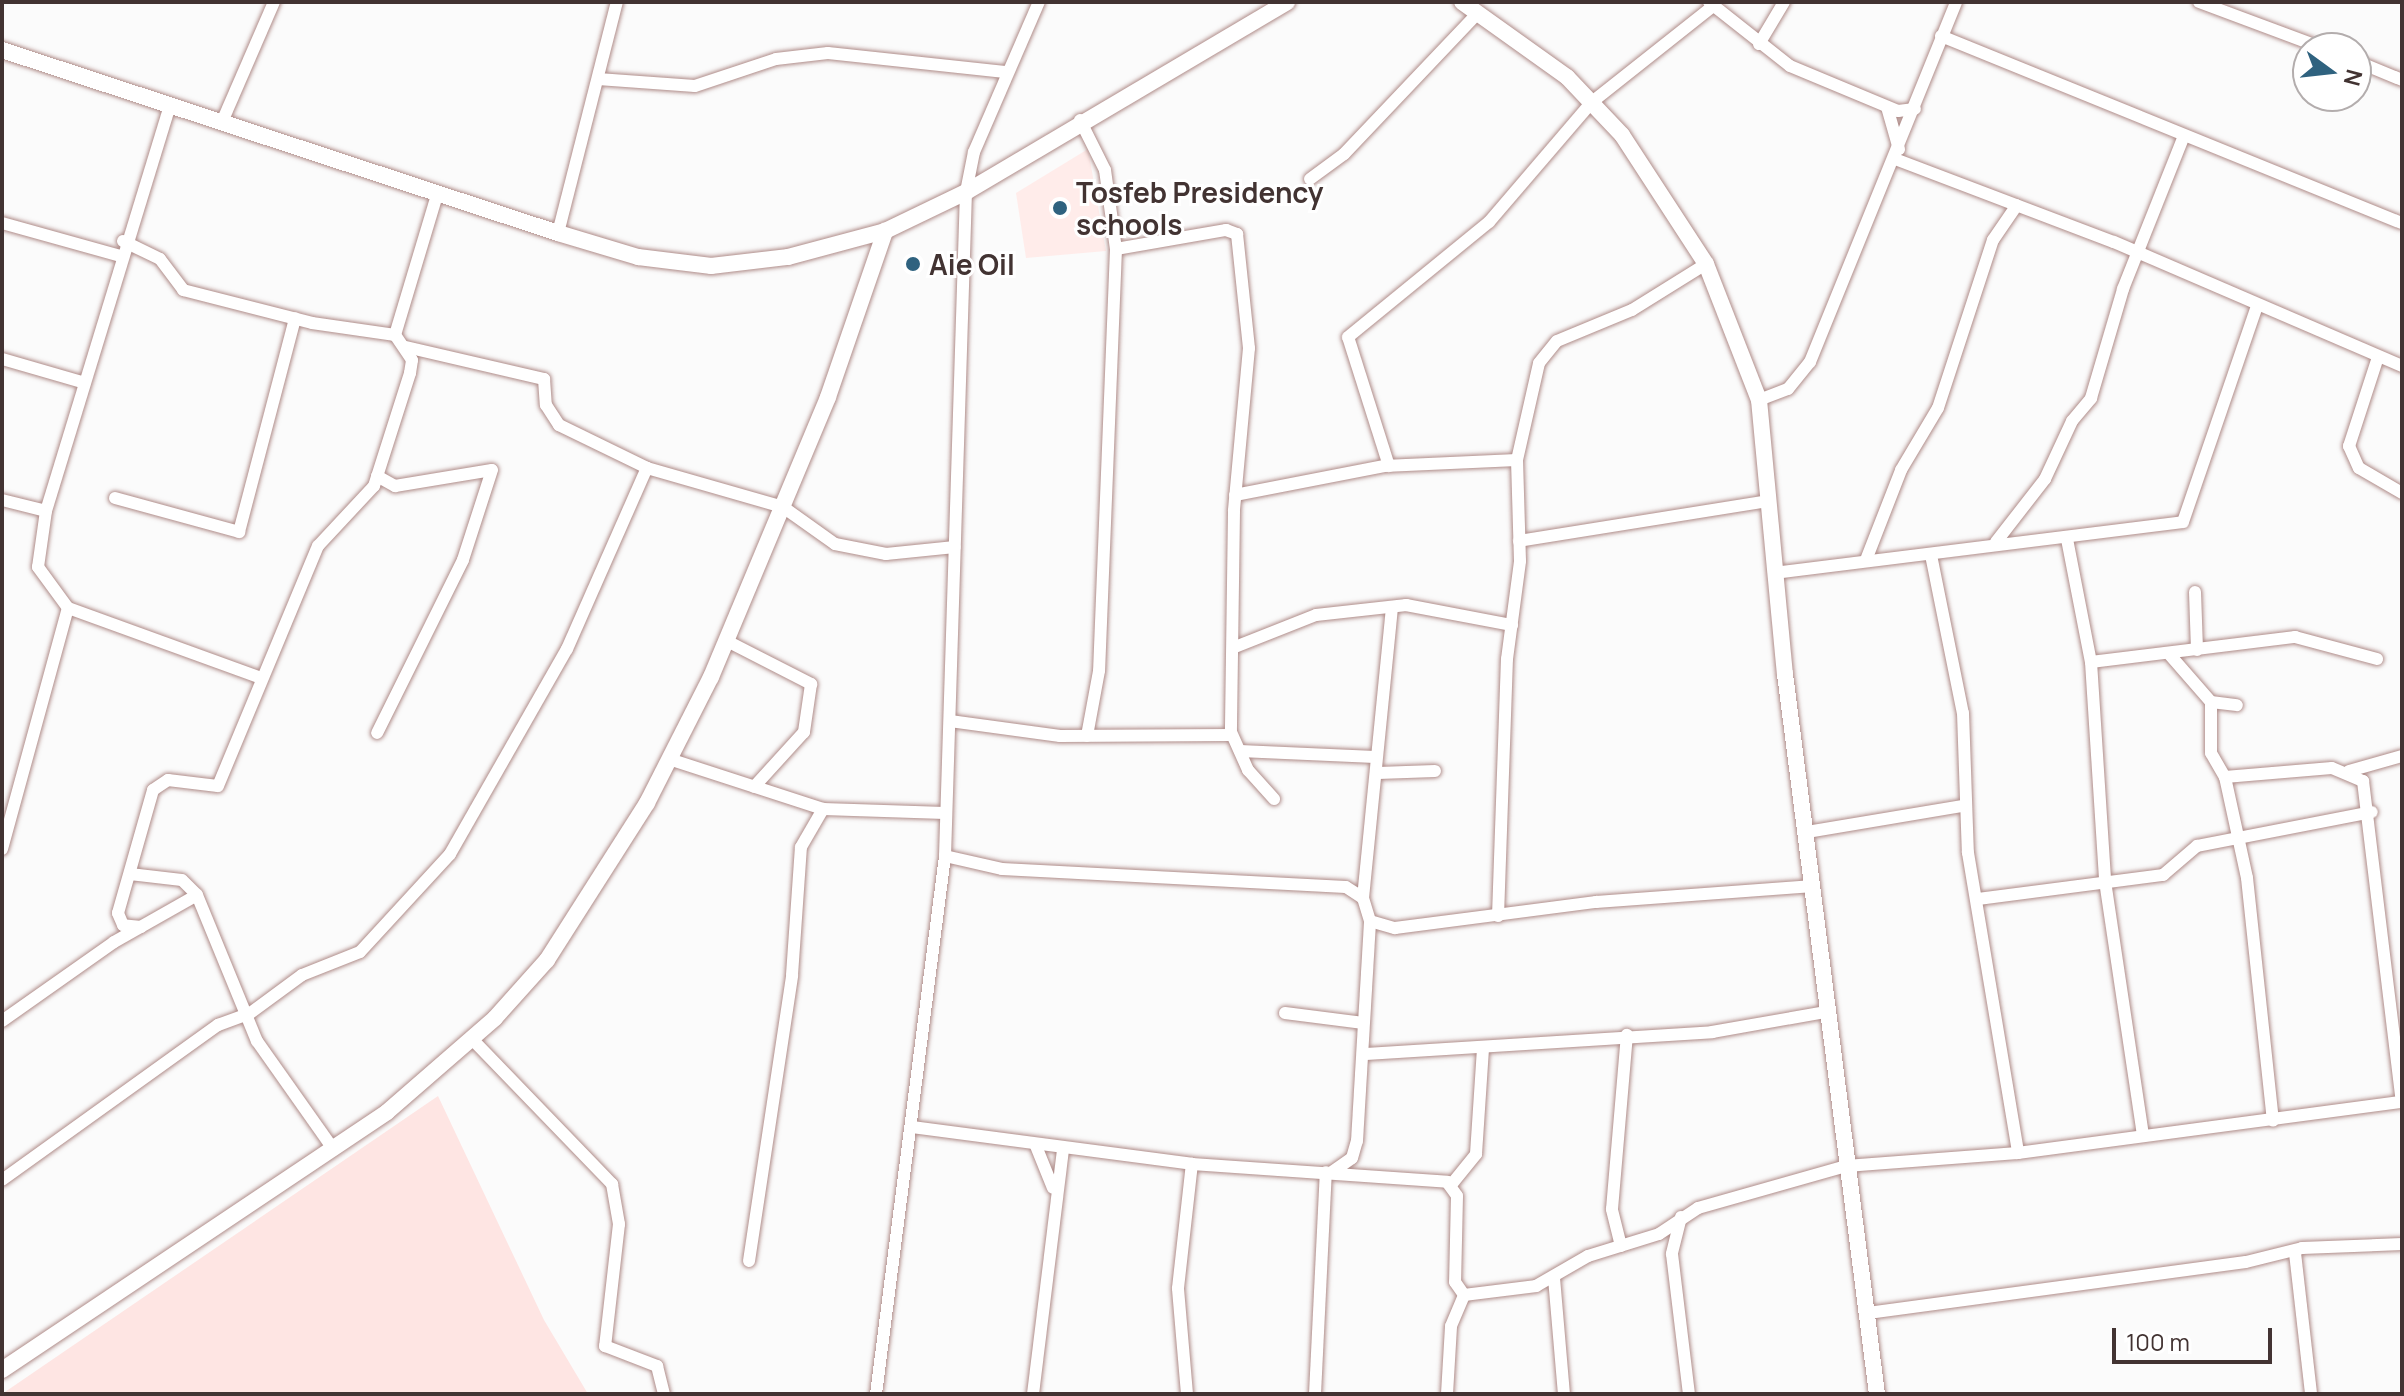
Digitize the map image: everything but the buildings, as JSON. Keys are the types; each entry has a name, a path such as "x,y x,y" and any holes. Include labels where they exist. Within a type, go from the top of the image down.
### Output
{"street":[{"path":"222,122 274,2"},
{"path":"558,233 617,2"},
{"path":"876,1394 945,856 966,192 1005,72 1039,2"},
{"path":"2,50 558,233 638,257 711,266 788,257 885,231 966,192 1080,120 1287,2"},
{"path":"1462,2 1592,102 1652,177 1706,264 1759,400 1774,573 1826,1012 1877,1394"},
{"path":"1759,44 1784,2"},
{"path":"1759,400 1802,377 1897,154 1956,2"},
{"path":"2199,2 2231,7 2292,34"},
{"path":"1389,466 1348,337 1489,222 1592,102 1711,4 1759,44 1887,107 1915,109"},
{"path":"1310,179 1344,154 1478,13"},
{"path":"1941,36 2402,223"},
{"path":"598,79 684,88 776,59 828,53 1005,72"},
{"path":"2372,68 2402,80"},
{"path":"170,105 123,241 85,383 46,511 38,567 68,608 261,678"},
{"path":"1887,107 1897,154"},
{"path":"1080,120 1105,170 1116,249 1099,671 1087,736"},
{"path":"1996,542 2045,479 2072,421 2091,398 2137,251 2184,136"},
{"path":"1897,154 2137,251 2257,306 2402,366"},
{"path":"395,335 438,192"},
{"path":"1866,560 1901,470 1938,408 1993,240 2017,205"},
{"path":"2,223 120,256"},
{"path":"1116,249 1226,230 1237,234 1249,348 1235,495 1235,647 1231,735 1274,799"},
{"path":"2,1370 334,1150 472,1039 547,960 669,759 725,640 783,507 885,231"},
{"path":"123,241 160,259 183,290 295,318 395,335 406,347 410,373 366,502 318,546 218,786 168,780 153,790 118,913 123,925 141,927"},
{"path":"1498,916 1519,541 1517,460 1544,351 1669,291 1706,264"},
{"path":"1774,573 1866,560 1931,555 1996,542 2067,539 2189,516 2257,306"},
{"path":"115,498 239,532 295,318"},
{"path":"406,347 544,379 546,405 559,425 647,468 783,507 857,552 955,547"},
{"path":"2378,357 2349,446 2359,468 2402,493"},
{"path":"2,359 85,383"},
{"path":"1235,495 1389,466 1517,460"},
{"path":"2,1180 218,1025 249,1014 302,975 360,952 450,854 567,649 647,468"},
{"path":"377,476 395,486 492,470 463,560 377,733"},
{"path":"2,500 46,511"},
{"path":"1519,541 1768,501"},
{"path":"2067,539 2091,662 2105,881 2143,1135"},
{"path":"1931,555 1963,713 1970,779 1963,806 2018,1153"},
{"path":"2195,592 2197,650"},
{"path":"1235,647 1316,615 1392,608 1432,605 1512,625"},
{"path":"2,849 68,608"},
{"path":"1329,1172 1348,1161 1357,1141 1366,1054 1363,1023 1370,921 1363,898 1378,773 1375,757 1392,608"},
{"path":"2091,662 2170,655 2295,637 2377,659"},
{"path":"725,640 811,684 804,732 754,787"},
{"path":"2170,655 2211,702 2211,753 2225,777 2238,836 2273,1121"},
{"path":"2211,702 2237,705"},
{"path":"950,721 1087,736 1231,735"},
{"path":"1240,751 1375,757"},
{"path":"2225,777 2349,771 2402,756"},
{"path":"669,759 823,809 945,813"},
{"path":"1378,773 1435,771"},
{"path":"1464,1295 1554,1278 1681,1217 1846,1166 2018,1153 2402,1102 2372,812 2363,781 2349,771"},
{"path":"1807,832 1963,806"},
{"path":"749,1261 792,975 801,847 823,809"},
{"path":"1978,899 2163,875 2192,848 2238,836 2372,812"},
{"path":"945,856 1002,869 1346,887 1363,898"},
{"path":"130,874 182,880 197,895 270,1063 334,1150"},
{"path":"1370,921 1395,928 1813,886"},
{"path":"2,1021 141,927 197,895"},
{"path":"1366,1054 1483,1049 1627,1035 1712,1032 1826,1012"},
{"path":"1285,1013 1363,1023"},
{"path":"1621,1246 1612,1209 1627,1035"},
{"path":"472,1039 612,1184 619,1224 605,1346 657,1366 664,1394"},
{"path":"1451,1185 1476,1154 1483,1049"},
{"path":"912,1127 1036,1146 1192,1164 1357,1172 1451,1185"},
{"path":"1036,1146 1053,1188"},
{"path":"1033,1394 1053,1188 1063,1148"},
{"path":"1348,1161 1357,1172"},
{"path":"1187,1394 1178,1288 1192,1164"},
{"path":"1315,1394 1329,1172"},
{"path":"1447,1394 1451,1326 1464,1295 1453,1270 1457,1196 1451,1185"},
{"path":"1681,1217 1672,1254 1689,1394"},
{"path":"1868,1313 2295,1253 2402,1244"},
{"path":"2295,1253 2311,1394 2304,1394"},
{"path":"1554,1278 1564,1394"}],"shaded area":[{"name":"Tosfeb Presidency schools","path":"1088,149 1106,251 1026,258 1016,193"},
{"path":"438,1096 544,1320 588,1394 2,1394"}],"place":[{"name":"Tosfeb Presidency schools","path":"1060,208"},
{"name":"Aie Oil","path":"913,264"}]}
